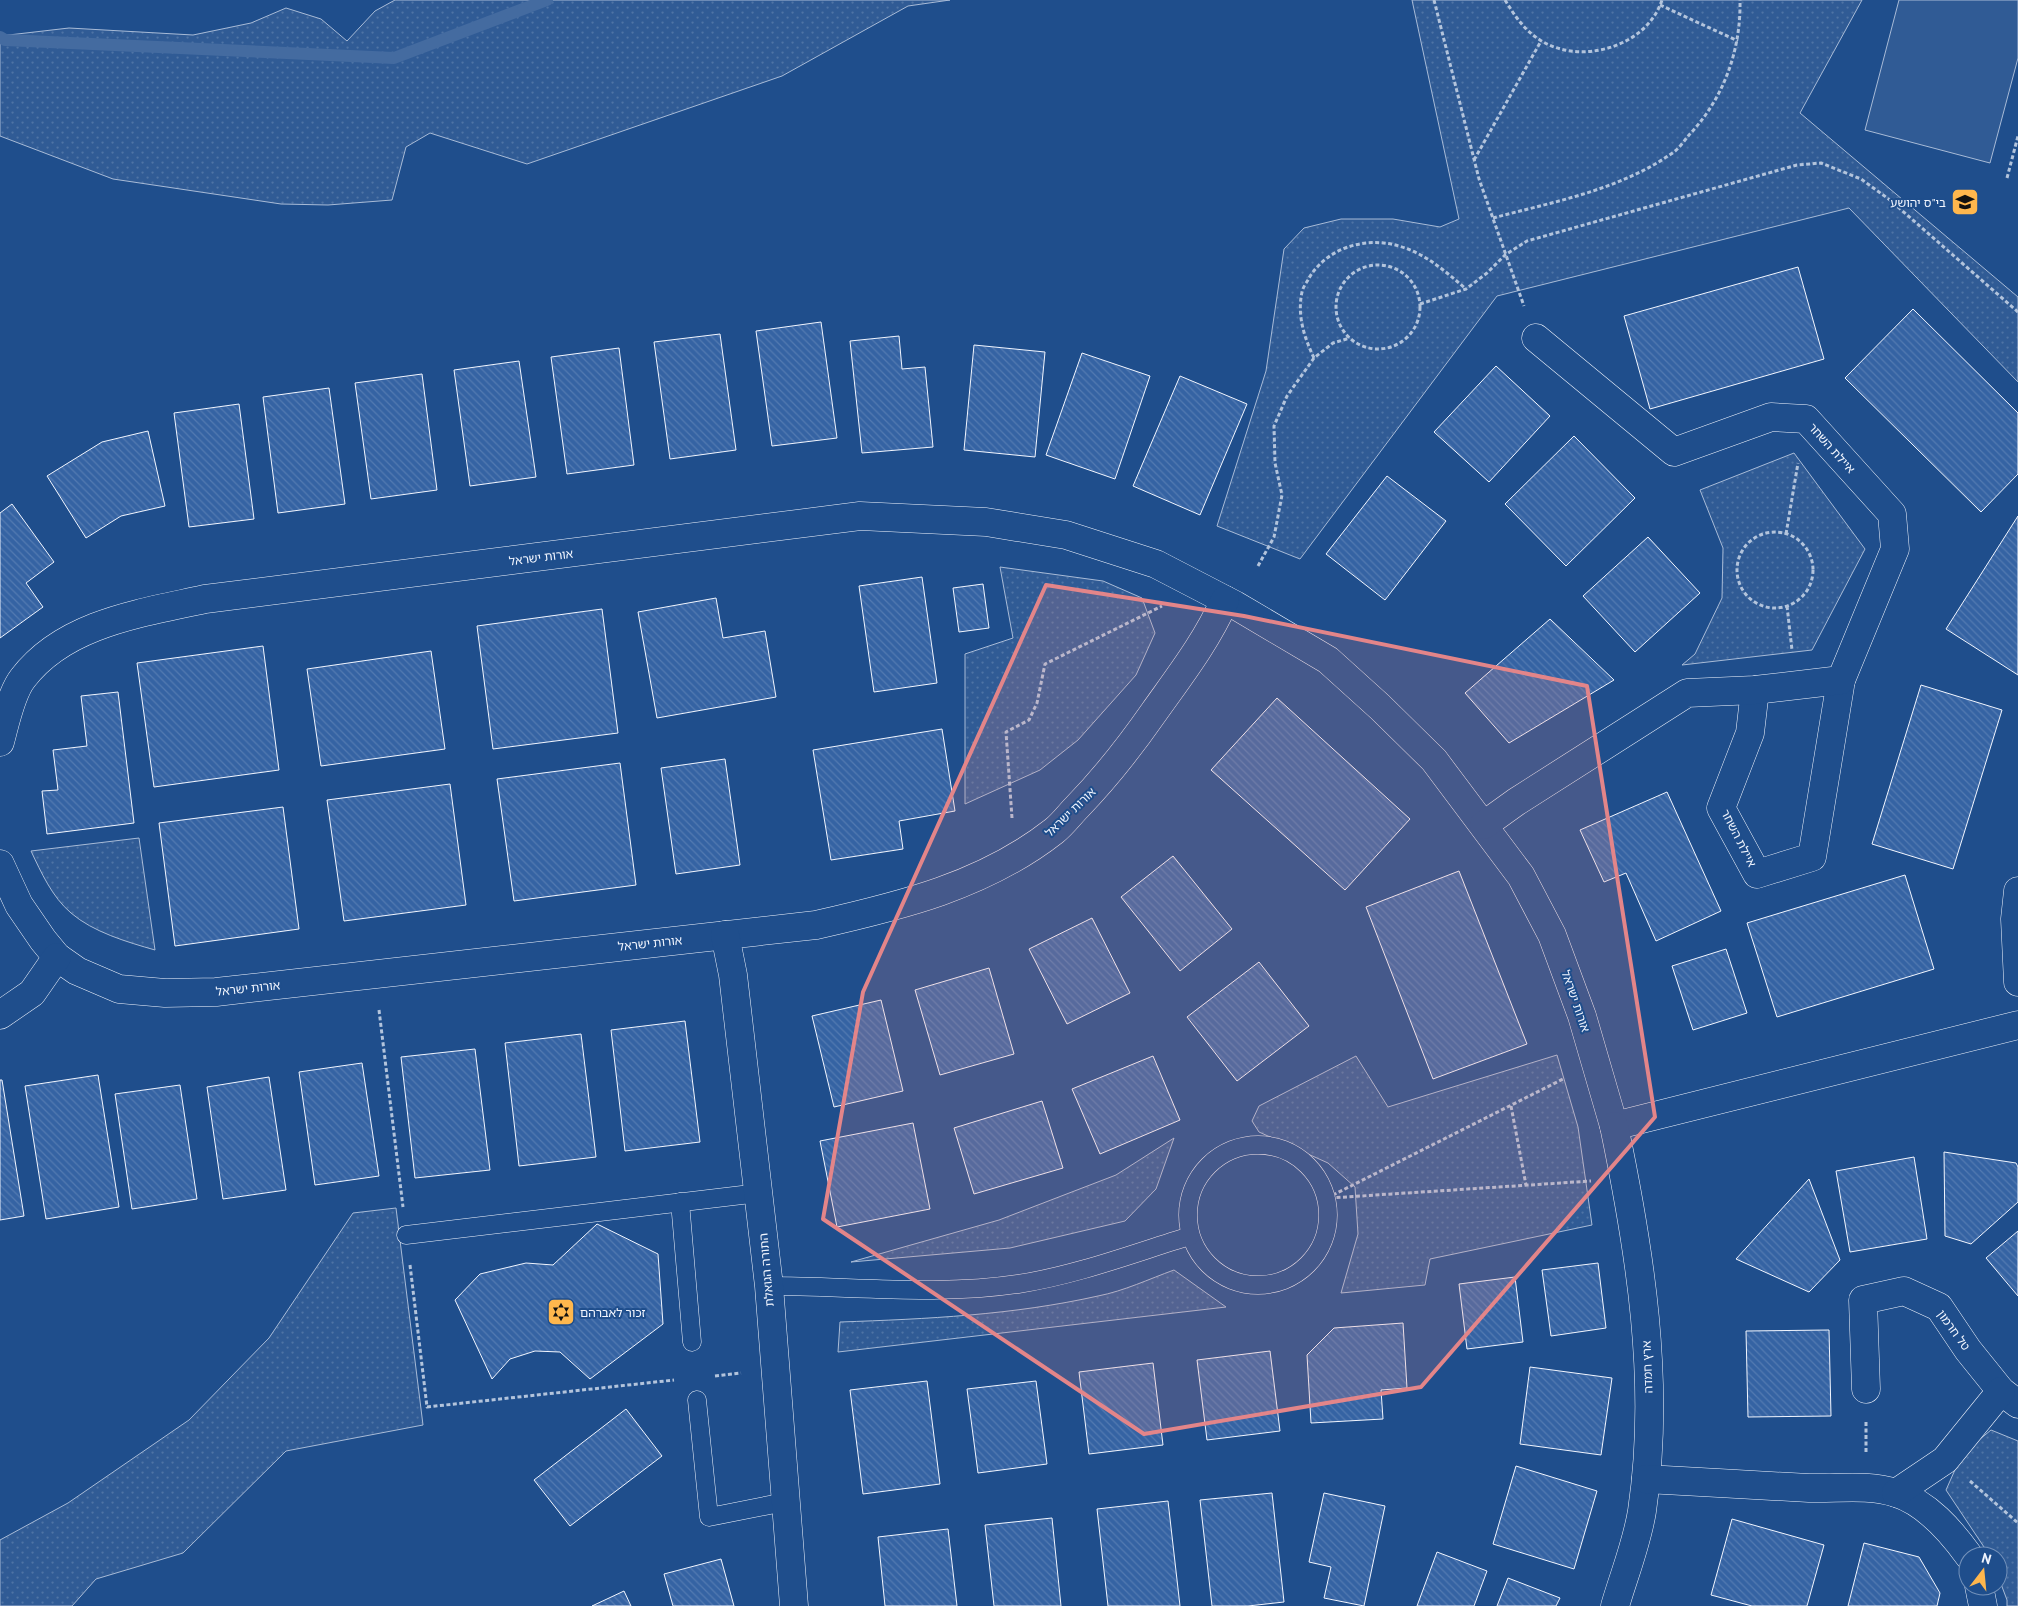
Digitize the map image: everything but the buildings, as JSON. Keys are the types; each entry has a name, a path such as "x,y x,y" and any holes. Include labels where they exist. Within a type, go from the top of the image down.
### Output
{"street":[{"name":"איילת השחר","path":"1536,338 1674,452 1771,417 1806,419 1892,514 1895,549 1841,680 1812,857 1757,874 1721,808 1750,733 1755,690"},
{"name":"אורות ישראל","path":"0,742 8,712 22,679 48,651 86,631 131,616 205,599 860,516 986,522 1066,535 1156,564 1225,600 1328,660 1434,760 1521,876 1552,935 1582,1016 1614,1126"},
{"name":"אורות ישראל","path":"0,864 19,905 57,957 77,970 119,989 165,993 216,992 816,925 901,905 956,887 1004,863 1055,830 1095,788 1134,740 1210,632 1225,600"},
{"path":"1484,825 1516,802 1687,693 1755,690 1841,680"},
{"path":"2018,891 2015,919 2018,982"},
{"name":"התורה הגואלת","path":"724,935 733,975 769,1286 774,1370 794,1606"},
{"path":"0,1015 32,993 57,957"},
{"path":"1614,1126 2018,1024"},
{"name":"ארץ חמדה","path":"1614,1126 1639,1271 1649,1365 1646,1479 1641,1514 1615,1606"},
{"name":"טל חרמון","path":"1866,1389 1863,1300 1904,1291 1940,1307 1968,1350 2009,1398 1945,1460 1896,1493"},
{"path":"1646,1479 1812,1488 1866,1487 1896,1493 1924,1507 1954,1535 1962,1546"}],"lane":[{"path":"1255,1145 1277,1147 1299,1158 1316,1175 1327,1198 1329,1223 1318,1253 1301,1272 1279,1282 1255,1286 1242,1284 1219,1274 1201,1257 1190,1236 1187,1205 1195,1182 1210,1163 1232,1150 1255,1145"},
{"path":"406,1235 759,1193"},
{"path":"680,1202 692,1342"},
{"path":"769,1286 960,1289 1019,1284 1086,1268 1190,1236"},
{"path":"697,1400 710,1517 786,1502"}],"path":[{"path":"1434,0 1474,160 1505,255 1536,338"},
{"path":"1505,0 1519,23 1540,41 1567,50 1594,52 1622,44 1644,28 1662,0"},
{"path":"1493,218 1579,195 1615,182 1672,154 1698,126 1719,96 1738,41 1740,0"},
{"path":"1660,5 1738,41"},
{"path":"1474,160 1540,41"},
{"path":"2007,178 2018,136"},
{"path":"1420,304 1466,289 1487,273 1505,255 1527,241 1797,165 1822,163 1861,179 1890,200 2018,312"},
{"path":"1314,358 1303,335 1300,312 1302,290 1316,266 1337,250 1371,242 1398,246 1431,260 1466,289"},
{"path":"1373,265 1386,266 1399,271 1410,280 1420,304 1418,319 1412,332 1402,341 1389,348 1375,349 1362,345 1350,338 1341,327 1336,314 1336,301 1340,288 1348,277 1359,269 1373,265"},
{"path":"1258,566 1274,537 1282,495 1275,463 1274,426 1287,396 1314,358 1333,343 1350,338"},
{"path":"1786,534 1806,419"},
{"path":"1773,532 1786,534 1797,539 1811,558 1812,582 1798,601 1787,606 1774,608 1762,606 1751,599 1742,589 1738,577 1737,564 1749,542 1761,535 1773,532"},
{"path":"1012,819 1006,732 1029,720 1037,703 1044,664 1165,604"},
{"path":"1787,606 1796,684"},
{"path":"374,974 427,1407 676,1380"},
{"path":"1327,1198 1568,1077"},
{"path":"1511,1106 1526,1185"},
{"path":"1327,1198 1597,1181"},
{"path":"712,1376 774,1370"},
{"path":"1866,1389 1866,1487"},
{"path":"1945,1460 2018,1523"}],"highlighted area":[{"path":"1046,585 1244,616 1587,686 1655,1117 1421,1387 1144,1434 823,1219 863,992"}],"shaded area":[{"path":"395,0 950,0 908,6 782,76 527,164 430,133 406,147 392,200 328,205 281,204 113,179 0,136 0,36 69,28 193,35 251,23 286,8 321,19 347,41 375,11"},
{"path":"1412,0 1862,0 1800,113 2018,297 2018,382 1849,208 1497,296 1300,559 1217,526 1266,371 1284,249 1304,228 1341,219 1393,219 1440,227 1459,219"},
{"path":"1899,0 2018,0 2018,58 1990,163 1865,130"},
{"path":"1794,453 1865,549 1812,650 1682,665 1695,654 1722,598 1723,548 1700,490"},
{"path":"1000,567 1103,581 1142,598 1155,633 1136,675 1078,740 1040,770 965,804 965,654 1013,638"},
{"path":"139,838 155,950 100,931 89,926 71,913 58,900 43,876 31,851"},
{"path":"1557,1055 1578,1127 1592,1225 1430,1259 1425,1285 1341,1293 1358,1234 1355,1187 1328,1163 1259,1132 1252,1121 1259,1106 1356,1056 1388,1107"},
{"path":"1174,1138 1156,1189 1125,1221 1010,1248 851,1262 999,1220 1116,1175"},
{"path":"396,1208 423,1425 286,1451 183,1553 96,1579 72,1606 0,1606 0,1540 68,1503 189,1420 269,1338 353,1213"},
{"path":"1174,1270 1226,1307 838,1352 840,1322 970,1315 1034,1308 1108,1294"},
{"path":"1991,1430 2018,1441 2018,1606 2007,1606 2006,1596 2008,1596 2008,1546 1983,1546 1946,1490 1962,1454"}],"waterway":[{"path":"0,37 5,40 394,58 547,0"}],"place":[{"name":"בי\"ס יהושע","path":"1965,202"},
{"name":"זכור לאברהם","path":"561,1312"}]}
